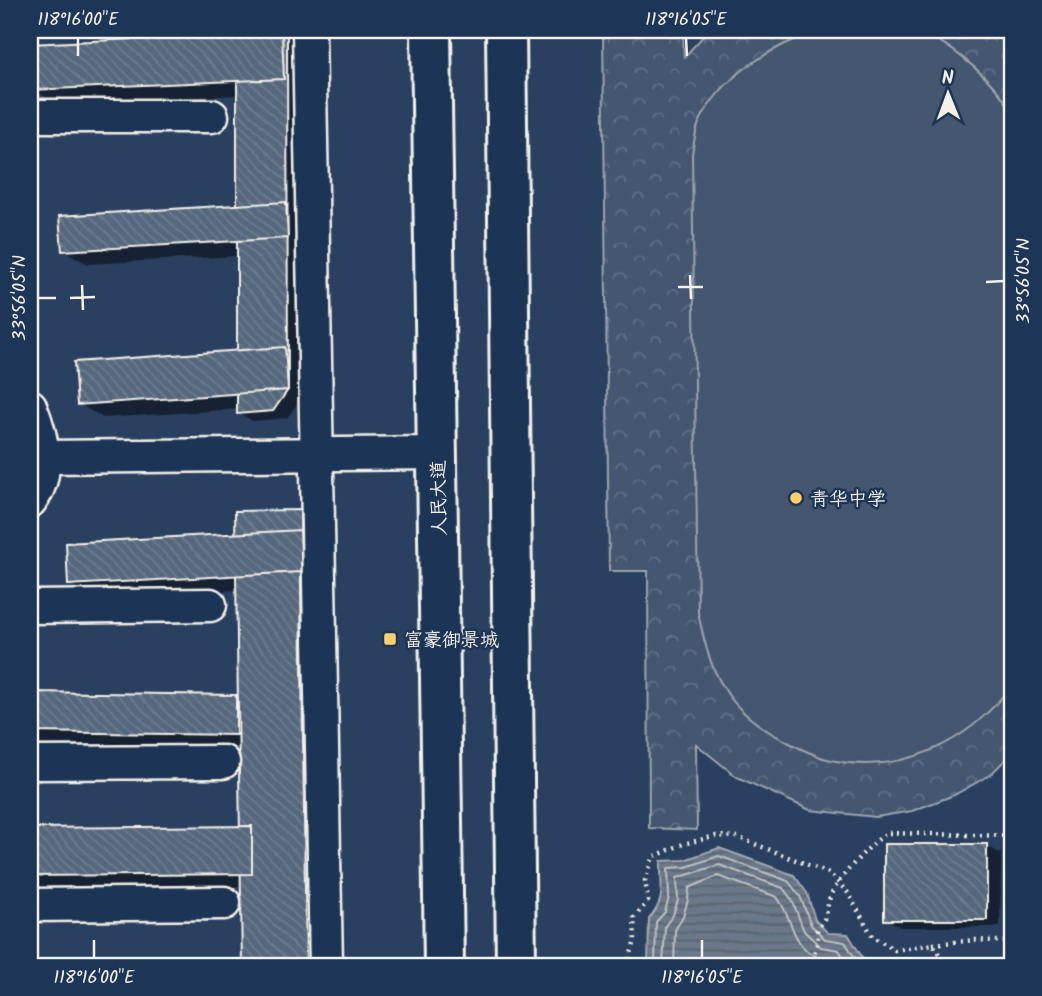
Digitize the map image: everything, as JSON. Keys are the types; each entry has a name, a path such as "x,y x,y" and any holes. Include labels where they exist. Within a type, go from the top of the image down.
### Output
{"main road":[{"name":"人民大道","path":"431,30 444,966"},
{"path":"506,30 516,966"}],"lane":[{"path":"309,30 326,966"},
{"path":"30,117 212,116"},
{"path":"30,406 44,457 39,489 30,501"},
{"path":"44,457 437,453"},
{"path":"30,607 210,606"},
{"path":"30,763 223,762"},
{"path":"30,905 224,903"}],"path":[{"path":"812,966 812,958 819,943 817,930 827,918 831,894 874,841 887,833 1012,836"},
{"path":"627,966 635,941 634,918 649,901 645,880 653,857 683,844 716,836 737,838 828,873 848,893 873,937 895,950 976,940 1012,942"},
{"path":"933,944 944,966"}],"green space":[{"path":"907,29 926,35 955,52 983,75 1012,112 1012,684 976,723 954,738 907,759 881,763 854,763 821,757 775,735 750,718 729,696 714,670 698,613 692,154 696,134 709,106 750,64 785,44 821,30"},
{"name":"青华中学","path":"603,30 683,30 684,57 709,30 1001,30 1012,40 1012,753 990,775 954,795 912,811 876,817 810,810 737,777 696,744 697,830 649,828 648,571 609,571"}],"water":[{"path":"719,848 794,875 807,893 815,920 828,933 848,934 870,966 648,966 649,919 660,898 661,861 684,860"}],"building":[{"path":"237,30 287,30 288,390 273,411 237,414"},
{"path":"282,32 284,79 30,90 30,44"},
{"path":"286,202 288,238 62,251 59,216"},
{"path":"285,347 288,390 77,405 74,362"},
{"path":"300,510 306,966 242,966 235,511"},
{"path":"300,530 302,572 68,585 66,543"},
{"path":"30,692 236,695 236,735 30,732"},
{"path":"252,826 252,874 30,876 30,828"},
{"path":"884,844 987,844 987,920 884,920"}],"place":[{"name":"青华中学","path":"796,498"},
{"name":"富豪御景城","path":"390,639"}]}
